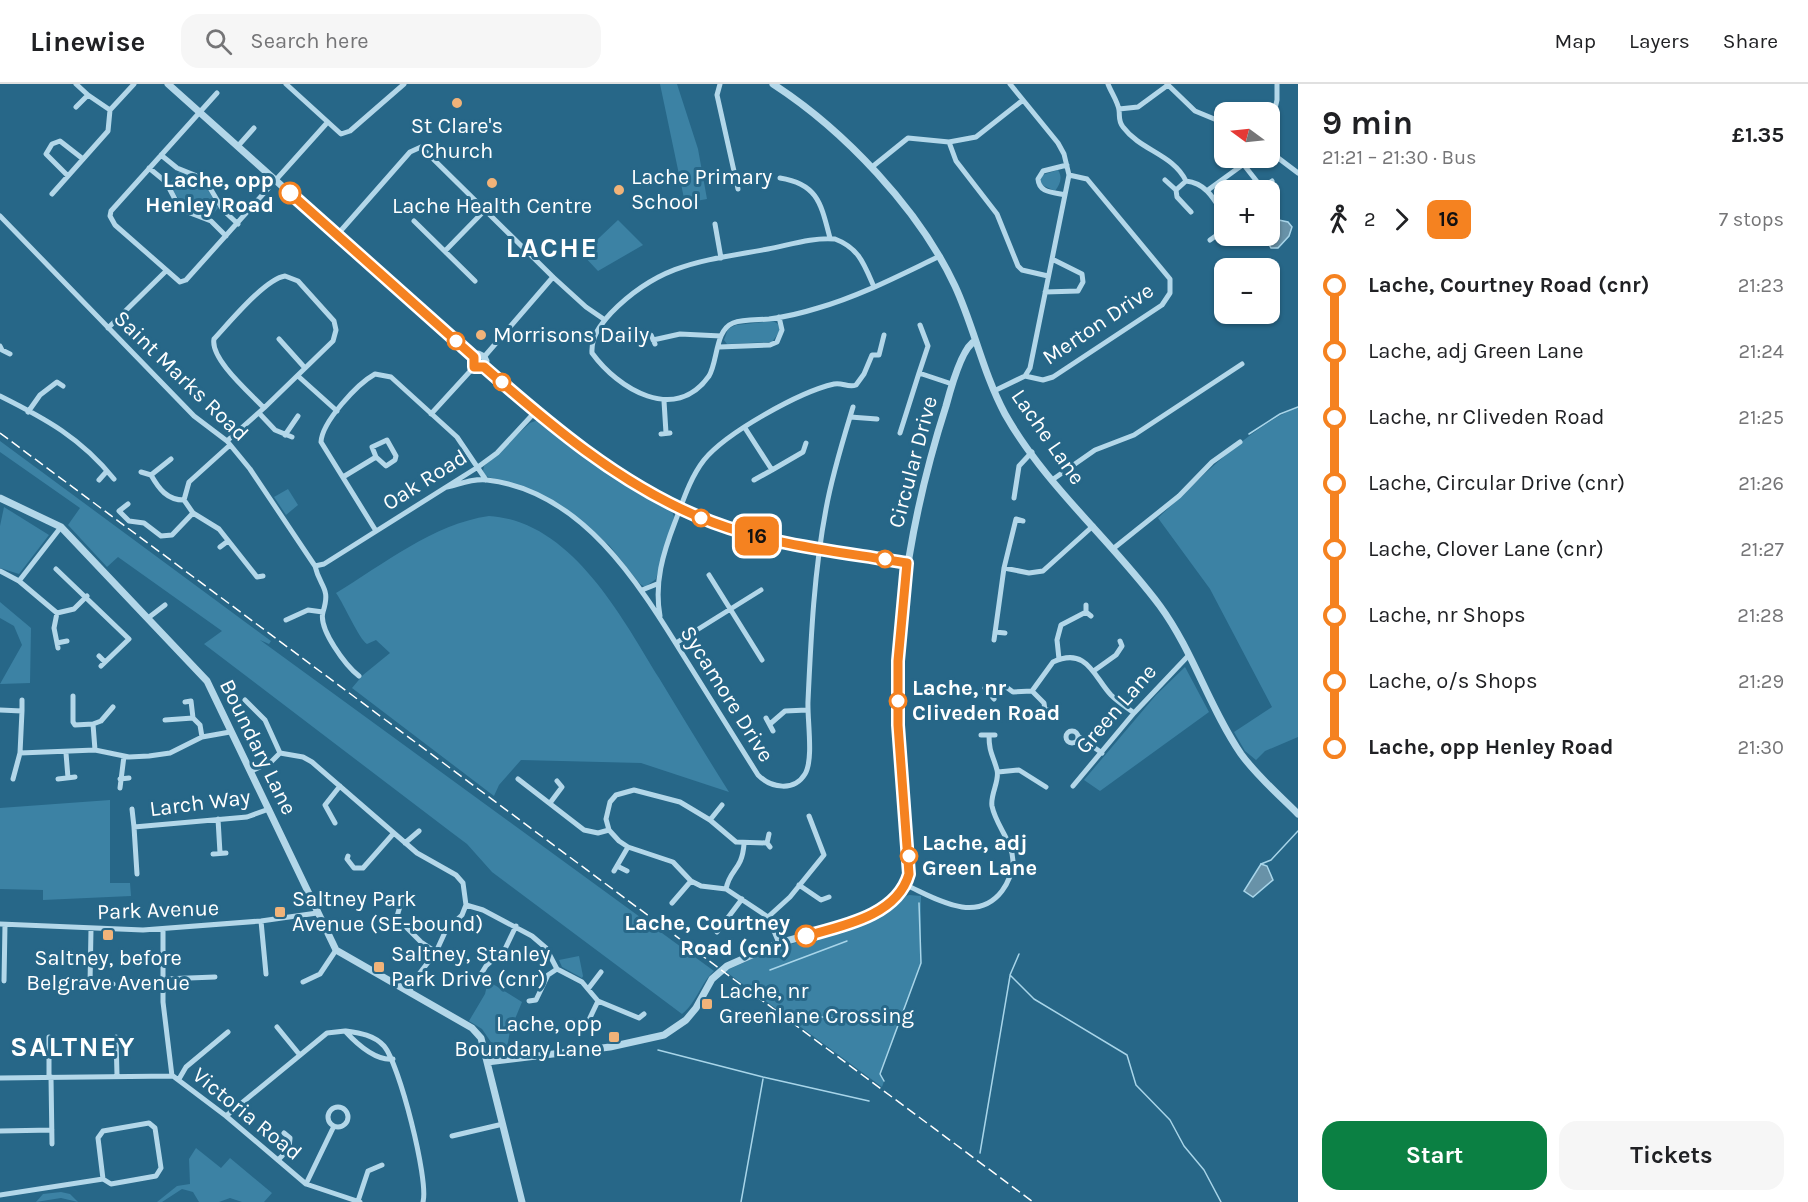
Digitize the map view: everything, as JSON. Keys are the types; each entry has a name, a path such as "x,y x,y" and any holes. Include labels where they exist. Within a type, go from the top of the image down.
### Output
{"street":[{"path":"76,84 110,110"},
{"path":"52,194 108,131 110,110 134,84"},
{"path":"168,84 474,357 474,367 431,414"},
{"path":"286,84 326,124 341,134 350,131 404,84"},
{"path":"720,84 717,95 738,189"},
{"name":"Lache Lane","path":"773,84 805,105 836,131 872,167 940,256 956,287 994,391 1006,415 1052,480 1114,548 1174,625 1188,656 1243,756 1298,814"},
{"path":"994,391 1025,376 1030,368 1068,175 1067,165 1058,143 1010,84"},
{"path":"1108,84 1119,109 1118,117 1122,126 1147,149 1173,162 1186,181 1198,183 1208,190 1214,199"},
{"path":"1119,109 1138,107 1167,84 1195,111 1214,119"},
{"path":"1277,84 1277,102"},
{"path":"217,93 111,211 111,220 180,282 186,280 238,224 326,124"},
{"path":"76,107 88,95"},
{"path":"872,167 908,138 949,142 976,137 1023,100"},
{"path":"238,146 254,128"},
{"path":"68,176 46,154 52,144 60,141 83,159"},
{"path":"949,142 956,161 997,213 1018,266 1048,276"},
{"path":"337,235 410,152 417,147 425,150 553,277 586,307 605,320"},
{"path":"161,155 177,168 207,183 223,210 238,224"},
{"path":"1280,159 1298,173"},
{"path":"1065,195 1045,190 1039,185 1038,179 1044,171 1067,165"},
{"path":"149,168 166,182 177,203 185,211 211,221 226,236"},
{"path":"1208,190 1240,168"},
{"name":"Merton Drive","path":"1025,376 1043,380 1053,377 1162,305 1170,293 1170,279 1163,269 1087,179 1068,175"},
{"path":"780,178 799,181 807,186 824,213 830,238"},
{"path":"1165,180 1176,190 1177,197 1191,212"},
{"path":"1176,190 1186,181"},
{"path":"445,251 485,210"},
{"name":"Saint Marks Road","path":"0,216 194,416 228,443 250,469 315,566 326,588 324,627 339,653 359,676"},
{"path":"414,221 475,281"},
{"path":"715,224 721,258"},
{"path":"1210,240 1214,237"},
{"path":"874,287 856,250 843,242 830,238 678,268 649,280 627,297 605,320 594,336 592,353 638,394 664,401 691,393 709,375 721,336 728,326 817,309 874,287 940,256"},
{"path":"1045,292 1078,291 1083,282 1082,274 1076,269 1052,258"},
{"path":"108,328 166,271"},
{"path":"184,500 189,482 333,341 336,330 334,321 298,281 285,276 274,279 214,339 216,356 264,408"},
{"path":"484,357 553,277"},
{"path":"719,347 770,345 777,342 782,330 779,317"},
{"path":"900,433 928,346 920,326"},
{"path":"924,335 932,332"},
{"path":"653,340 680,334 721,336"},
{"path":"863,353 879,355 884,335"},
{"path":"279,339 305,368"},
{"name":"Circular Drive","path":"906,885 909,866 898,714 898,661 907,563 927,465 952,384 967,348 975,341"},
{"path":"1,350 10,354"},
{"path":"474,357 480,354 484,357 486,361 484,367"},
{"path":"661,619 657,584 663,557 680,508 704,460 720,444 785,404 831,384 856,385 864,374 872,355"},
{"path":"1052,480 1095,450 1134,435 1242,364"},
{"path":"474,367 484,367 535,412 622,475 680,508 754,535 820,549 907,563"},
{"path":"919,373 952,384"},
{"path":"376,531 321,442 321,432 367,379 382,374 391,377 463,444 486,480"},
{"path":"55,376 57,382 63,387"},
{"path":"298,376 337,411"},
{"path":"28,412 40,395 57,382"},
{"path":"0,396 62,428 84,446 114,479"},
{"path":"664,401 666,433"},
{"name":"Sycamore Drive","path":"447,487 486,480 515,486 557,506 604,546 642,590 765,783 782,787 791,785 804,776 809,760 807,710 813,608 820,549 826,508 853,407"},
{"name":"Oak Road","path":"315,566 324,564 478,467 497,453 535,412"},
{"path":"259,413 275,430 292,437"},
{"path":"285,435 298,416"},
{"path":"850,417 877,419"},
{"path":"745,428 772,470"},
{"path":"387,440 396,456 395,460 386,466 376,457 372,447 387,440"},
{"path":"1114,548 1179,496 1212,462 1240,442"},
{"path":"754,480 803,452 807,446"},
{"path":"1024,495 1015,495 1019,466 1032,452"},
{"path":"343,477 376,457"},
{"path":"152,475 171,459"},
{"path":"99,480 107,471"},
{"path":"141,471 152,475 173,500 184,500"},
{"name":"Boundary Lane","path":"0,498 61,527 207,681 336,950"},
{"path":"184,500 193,513 219,528 260,577 251,584"},
{"path":"128,504 119,511 129,521 144,523 161,537 172,535 193,513"},
{"path":"994,640 1004,567 1016,519 1023,521"},
{"path":"1004,567 1029,573 1043,571 1093,526"},
{"path":"19,581 61,527"},
{"path":"220,547 228,541"},
{"path":"56,569 87,596 129,639 103,664 99,656"},
{"path":"0,571 19,581 57,612 74,609 87,596"},
{"path":"709,575 762,660"},
{"path":"642,590 657,584"},
{"path":"676,643 761,590"},
{"path":"155,601 159,609"},
{"path":"148,618 165,605"},
{"path":"1059,659 1057,640 1061,625 1086,608 1091,616"},
{"path":"295,624 288,618 308,610 323,612"},
{"path":"57,612 54,628 58,646 67,641"},
{"path":"995,632 1005,633"},
{"path":"1095,670 1116,655 1123,645"},
{"path":"333,657 339,653"},
{"name":"Green Lane","path":"1073,786 1134,713 1188,656"},
{"path":"1032,692 1047,668 1059,659 1076,659 1095,670 1113,697 1134,713"},
{"path":"985,688 992,697 1001,682 1013,692 1032,692 1044,703 1045,711"},
{"path":"73,696 72,723 75,725 101,721 113,708"},
{"path":"250,704 256,697"},
{"path":"13,779 20,753 22,700"},
{"path":"245,700 266,720 280,753"},
{"path":"185,702 191,701 192,718 200,725 202,737"},
{"path":"73,703 81,703"},
{"path":"0,710 22,711"},
{"path":"770,724 785,711 807,710"},
{"path":"169,722 192,718"},
{"path":"766,718 773,731"},
{"path":"93,724 95,750"},
{"path":"20,753 66,753 95,750 124,756 171,753 202,737 230,732"},
{"path":"487,1062 653,1039 686,1020 718,972 741,958 780,943 863,920 898,895 906,885 955,907 965,909 988,903 1001,892 1008,882 1013,862 1009,840 991,803 998,772 989,751 992,735 981,735"},
{"path":"1078,736 1102,753"},
{"path":"58,779 71,777 66,753"},
{"path":"251,771 271,762 280,753"},
{"path":"280,753 303,757 340,786 393,834 433,864 456,875 463,883 466,904 462,915 446,930 436,952 416,978 409,992"},
{"path":"120,788 124,756"},
{"path":"998,772 1019,770 1041,780 1046,787"},
{"path":"120,779 129,778"},
{"path":"518,779 584,830 598,833 609,830"},
{"path":"557,781 562,787 569,789"},
{"path":"522,792 527,785"},
{"path":"325,805 340,786"},
{"path":"550,803 562,787"},
{"path":"769,834 769,845 744,844 731,840 710,820 680,802 634,790 616,795 610,802 606,819 609,830 628,847 674,862 691,881 701,886 726,889 768,916 780,943"},
{"path":"318,803 325,805 335,823"},
{"path":"710,820 722,805"},
{"name":"Larch Way","path":"132,809 137,874"},
{"name":"Larch Way","path":"134,827 247,817 269,809"},
{"path":"768,916 799,885 824,855 809,816"},
{"path":"218,819 220,853"},
{"path":"813,822 821,819"},
{"path":"405,843 419,831"},
{"path":"358,870 373,859 393,834"},
{"path":"1009,840 1019,836"},
{"path":"726,889 728,881 743,861 744,844"},
{"path":"627,871 616,869 628,847"},
{"path":"345,858 358,870 358,877"},
{"path":"670,892 674,901 691,881"},
{"path":"799,885 821,900"},
{"path":"818,908 821,900 829,897"},
{"path":"396,920 400,906 408,898"},
{"path":"728,932 719,930 742,899"},
{"path":"466,904 516,926 541,942 554,959 557,969 582,982 598,1001 641,1019"},
{"name":"Park Avenue","path":"3,925 163,929 261,921 317,913"},
{"path":"388,921 396,920 436,952"},
{"path":"261,921 266,974"},
{"path":"3,925 4,981"},
{"path":"478,979 486,966 505,949 516,926"},
{"path":"90,984 91,929"},
{"path":"163,929 163,979 172,1076"},
{"path":"303,982 320,974 336,950 476,1032 481,1038 522,1202"},
{"path":"534,1003 548,975 557,969"},
{"path":"588,989 599,974 590,972"},
{"path":"470,976 484,984"},
{"path":"163,979 215,977"},
{"path":"68,984 113,984"},
{"path":"587,1024 598,1001"},
{"path":"277,1027 299,1054"},
{"path":"345,1031 353,1042 382,1058 393,1059"},
{"path":"226,1116 322,1035 345,1031 377,1040 393,1059 424,1180 423,1202"},
{"path":"179,1079 186,1067 228,1032"},
{"path":"49,1037 52,1144"},
{"path":"116,1037 117,1075"},
{"name":"Victoria Road","path":"0,1078 172,1076 226,1116 306,1184 359,1202"},
{"path":"0,1195 16,1195 103,1179 111,1184 156,1176 161,1168 155,1128 149,1123 103,1131 98,1138 103,1179"},
{"path":"452,1136 503,1124"},
{"path":"306,1184 334,1126"},
{"path":"457,1126 459,1135"},
{"path":"2,1140 1,1131 52,1130"},
{"path":"278,1160 290,1143 290,1138 284,1133"},
{"path":"359,1202 369,1171 382,1165"},
{"path":"16,1195 16,1202"}],"shaded area":[{"path":"660,84 677,84 698,149 707,199 685,203"},
{"path":"1058,170 1060,181 1055,191 1040,184 1042,175"},
{"path":"179,172 198,180 211,195 218,208 210,218 196,213 176,196 170,183"},
{"path":"618,220 643,245 598,271 582,254"},
{"path":"1280,220 1288,222 1292,227 1289,236 1280,246"},
{"path":"773,321 778,324 780,331 772,342 727,344 724,340 728,329 736,325"},
{"path":"1298,407 1298,737 1265,751 1256,760 1245,751 1234,732 1272,707 1210,589 1158,518 1243,441 1261,427"},
{"path":"538,420 605,467 671,508 674,517 656,579 645,587 640,584 609,545 556,502 486,476 483,471 484,466 530,423"},
{"path":"0,441 271,641 269,644 260,640 714,971 687,1009 682,1014 492,872 467,844 204,644 222,631 118,557 107,567 68,525 80,508 0,452"},
{"path":"288,489 298,505 286,515 274,497"},
{"path":"4,507 49,535 19,574 0,568 0,526"},
{"path":"489,516 518,522 545,535 569,553 590,576 628,627 729,792 641,763 521,760 499,785 494,796 352,688 363,675 390,653 376,640 367,644 364,641 336,593 429,536 468,520"},
{"path":"0,602 31,628 30,683 0,684 22,645 14,626 0,618"},
{"path":"1185,667 1209,712 1100,791 1084,780 1156,695"},
{"path":"110,800 110,883 130,883 131,896 43,900 43,890 0,889 0,808"},
{"path":"1261,864 1267,866 1273,880 1253,897 1244,891"},
{"path":"909,895 921,896 921,963 880,1073 884,1081 882,1087 725,971 776,948 857,927 884,912 898,899"},
{"path":"579,956 582,978 562,967 559,960"},
{"path":"488,981 522,1002 510,1031 506,1053 497,1051 482,1029 469,1021 485,994"},
{"path":"196,1148 221,1168 230,1158 272,1193 264,1202 242,1202 230,1198 219,1202 199,1202 193,1192 182,1189 162,1202 157,1202 177,1186 190,1184 189,1159"},
{"path":"61,1192 70,1194 78,1202 61,1198 36,1202 43,1194"}],"waterway":[{"path":"1249,434 1280,414 1298,407"},
{"path":"1261,864 1271,860 1298,831"},
{"path":"884,1081 880,1074 921,963 919,903"},
{"path":"770,970 847,941"},
{"path":"1019,954 1010,975 1034,999 1127,1055 1136,1085 1170,1120 1184,1146 1204,1170 1221,1202"},
{"path":"980,1153 1010,976"},
{"path":"791,1014 843,1019"},
{"path":"658,1050 869,1101"},
{"path":"741,1202 763,1079"}],"railway":[{"path":"0,433 1033,1202"}],"bus line":[{"name":"16","path":"290,193 474,357 472,363 474,367 480,369 484,367 556,429 648,491 698,517 754,535 794,545 907,563 898,661 898,725 909,874 906,885 898,895 863,920 806,936"}],"place":[{"name":"St Clare's Church","path":"457,103"},
{"name":"Lache Health Centre","path":"492,183"},
{"name":"Lache Primary School","path":"619,190"},
{"name":"Lache, opp Henley Road","path":"290,193"},
{"name":"Morrisons Daily","path":"481,335"},
{"name":"Lache, nr Cliveden Road","path":"898,701"},
{"name":"Lache, adj Green Lane","path":"909,856"},
{"name":"Saltney Park Avenue (SE-bound)","path":"280,912"},
{"name":"Saltney, before Belgrave Avenue","path":"108,935"},
{"name":"Lache, Courtney Road (cnr)","path":"806,936"},
{"name":"Saltney, Stanley Park Drive (cnr)","path":"379,967"},
{"name":"Lache, nr Greenlane Crossing","path":"707,1004"},
{"name":"Lache, opp Boundary Lane","path":"614,1037"}],"district":[{"name":"LACHE","path":"552,247"},
{"name":"SALTNEY","path":"73,1046"}]}
